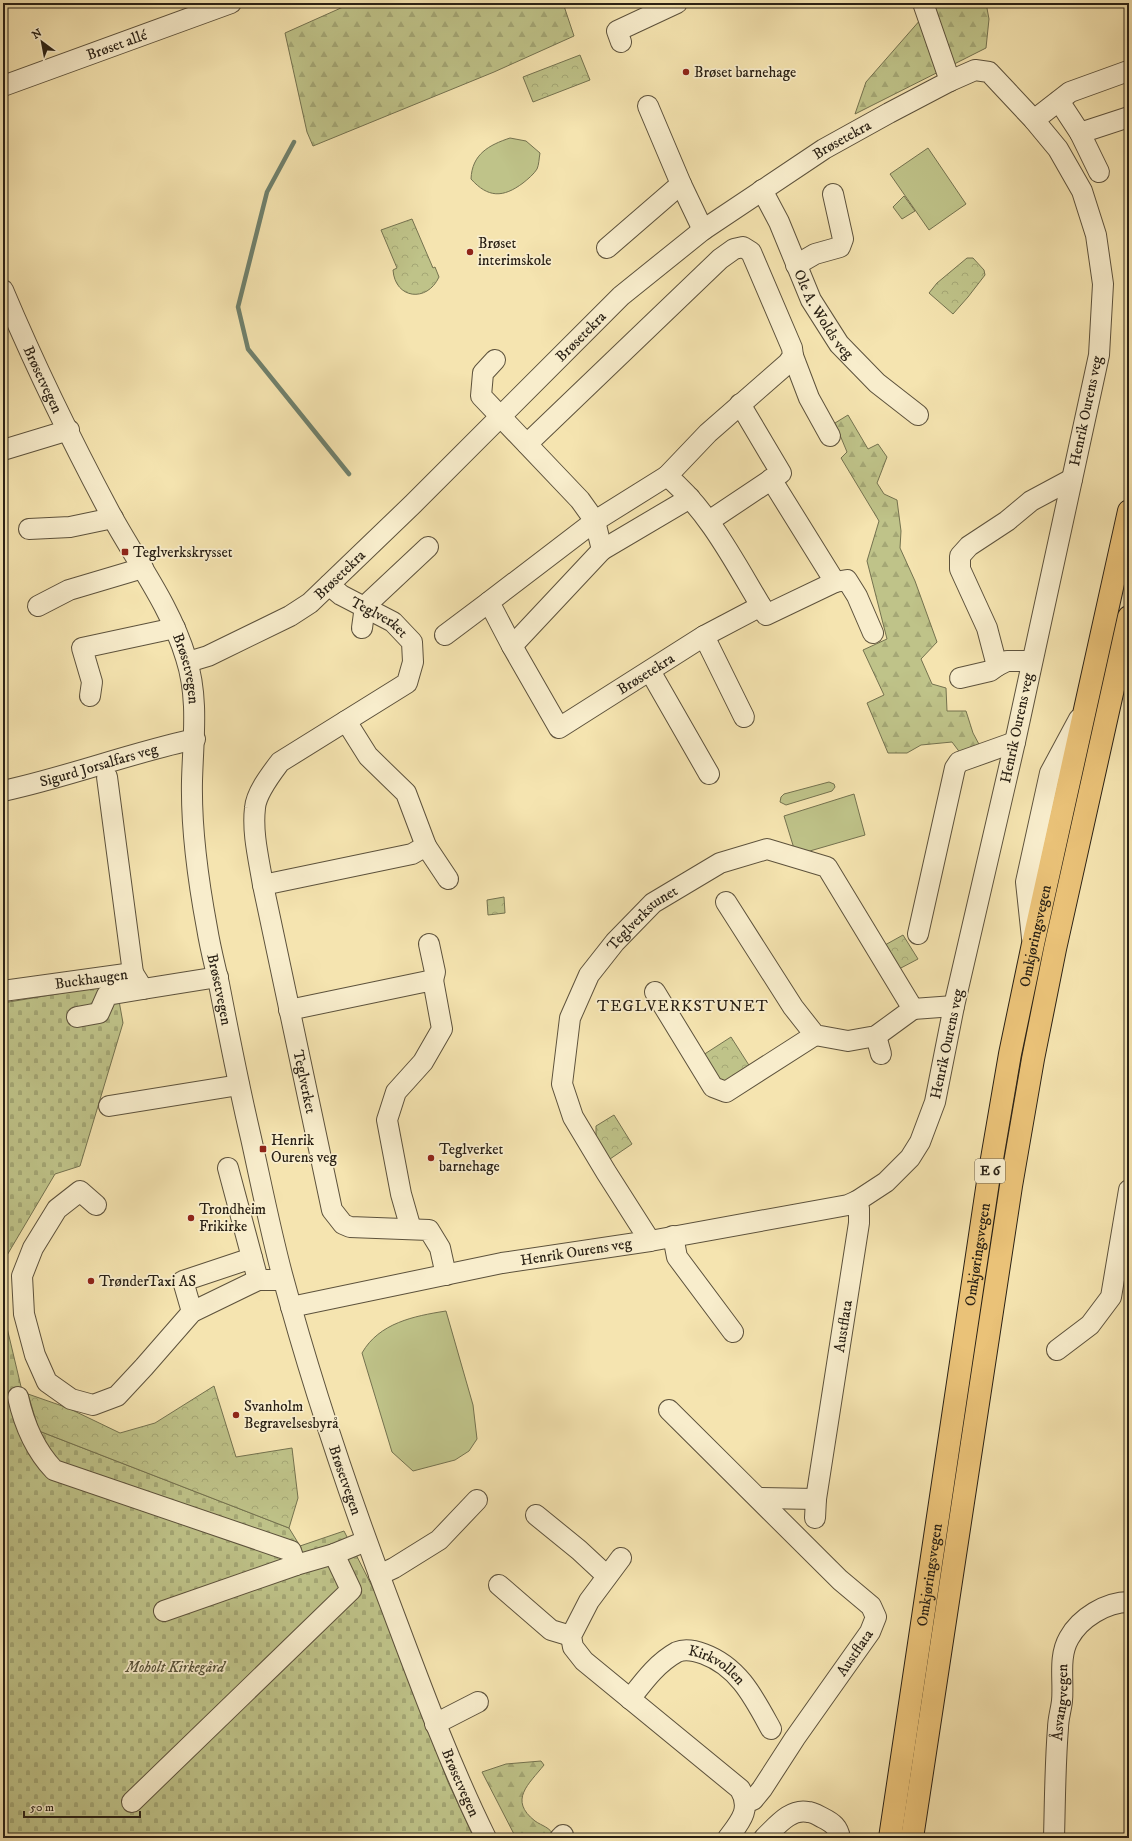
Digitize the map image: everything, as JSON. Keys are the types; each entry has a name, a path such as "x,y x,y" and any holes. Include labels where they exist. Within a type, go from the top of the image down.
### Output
{"highway":[{"name":"Omkjøringsvegen","path":"890,1838 988,1182 1010,1054 1032,944 1129,511"},
{"name":"Omkjøringsvegen","path":"912,1838 1008,1201 1030,1074 1055,949 1129,617"}],"street":[{"name":"Brøset allé","path":"3,86 231,3"},
{"path":"621,42 617,31 677,3"},
{"path":"923,3 950,81"},
{"name":"Brøsetekra","path":"188,662 208,656 290,616 310,603 500,418 621,296 703,230 824,149 950,81 975,70 989,72"},
{"path":"1034,120 1070,92 1128,71"},
{"name":"Henrik Ourens veg","path":"291,1307 502,1263 650,1241 832,1208 856,1202 886,1182 899,1170 910,1158 920,1142 935,1102 954,1006 1015,742 1099,355 1103,284 1096,235 1082,191 1058,149 1034,120 989,72"},
{"path":"1059,101 1080,134 1099,172"},
{"path":"648,106 681,184 703,230"},
{"path":"1080,134 1129,117"},
{"path":"608,248 681,184"},
{"name":"Ole A. Wolds veg","path":"762,190 779,222 811,300 839,344 877,383 918,415"},
{"path":"796,265 815,254 840,247 843,239 832,194"},
{"path":"527,444 720,259 734,249 743,247 751,252 792,348 793,356 809,398 830,436"},
{"name":"Brøsetvegen","path":"3,290 20,330 113,518 143,568 175,628 188,662 194,703 195,739 192,782 196,849 207,929 239,1086 284,1280 291,1307 366,1541 435,1724 463,1791 486,1838"},
{"path":"445,636 595,521 667,476 708,433 788,363 793,356"},
{"path":"495,360 483,373 481,396 500,418 512,427 580,500 595,521 602,550"},
{"path":"709,521 781,473 740,404"},
{"path":"3,450 69,430"},
{"path":"667,476 690,498 709,521 766,615 835,582 847,580 857,596 872,633"},
{"path":"771,479 835,582"},
{"path":"997,666 987,628 960,569 960,556 969,546 1007,521 1031,501 1072,479"},
{"path":"512,646 602,550 690,498"},
{"path":"29,529 70,527 113,518"},
{"path":"362,628 365,606 428,546"},
{"path":"38,606 69,590 143,568"},
{"name":"Teglverket","path":"329,585 341,595 365,606 393,622 412,642 413,662 407,683 280,762 266,782 255,807 256,835 263,885 332,1210 343,1224 350,1227 429,1230 440,1248 446,1275"},
{"name":"Brøsetekra","path":"490,602 512,646 559,728 704,636 761,606"},
{"path":"90,696 92,682 74,649 175,628"},
{"path":"704,636 744,717"},
{"path":"960,678 990,671 1007,661 1032,661"},
{"path":"1107,715 1129,668"},
{"path":"650,671 709,774"},
{"path":"346,721 368,756 406,793 426,846 448,879"},
{"name":"Sigurd Jorsalfars veg","path":"3,790 29,785 154,748 195,739"},
{"path":"918,934 955,768 959,762 1015,742"},
{"path":"76,1017 99,1012 107,995 138,981 107,777"},
{"path":"263,885 408,855 426,846"},
{"name":"Teglverkstunet","path":"650,1241 573,1117 562,1084 570,1018 589,975 615,942 653,903 720,862 767,849 827,867 913,1009"},
{"path":"726,902 792,1007 815,1035 879,1045 913,1009 954,1006"},
{"path":"411,1229 401,1194 387,1120 396,1092 423,1062 442,1029 433,980 435,972 429,944"},
{"name":"Buckhaugen","path":"3,991 138,981 218,977"},
{"path":"289,1010 433,980"},
{"path":"655,992 713,1087 726,1092 815,1035"},
{"path":"110,1106 239,1086"},
{"path":"228,1168 258,1280"},
{"path":"1057,1350 1090,1325 1111,1296 1129,1190"},
{"path":"96,1205 80,1191 57,1209 33,1248 22,1276 24,1314 35,1355 47,1382 71,1399 93,1405 117,1396 192,1312 258,1280 284,1280"},
{"name":"Austflata","path":"759,1498 816,1508 857,1235 859,1216 856,1202"},
{"path":"673,1236 677,1257 734,1332"},
{"path":"192,1312 183,1281 252,1258"},
{"path":"18,1397 22,1414 34,1442 43,1458 54,1470 291,1551 296,1565"},
{"name":"Austflata","path":"669,1410 840,1580 871,1606 876,1617 875,1625 795,1738 762,1789 753,1800 746,1802"},
{"path":"379,1575 394,1568 439,1540 477,1500"},
{"path":"536,1515 579,1550 607,1576"},
{"path":"164,1612 296,1565 334,1554 366,1541"},
{"path":"132,1802 352,1590 334,1554"},
{"path":"621,1558 589,1601 571,1636 573,1647 584,1661 735,1783 740,1789 746,1802 745,1811 728,1838"},
{"path":"499,1585 551,1630 571,1636"},
{"name":"Åsvangvegen","path":"1054,1838 1058,1727 1062,1701 1063,1655 1068,1638 1079,1625 1094,1613 1109,1605 1128,1600"},
{"name":"Kirkvollen","path":"630,1699 660,1664 679,1651 694,1650 715,1658 735,1673 749,1689 771,1729"},
{"path":"435,1724 478,1702"},
{"path":"764,1838 786,1818 796,1812 808,1812 832,1822 839,1830 840,1838"}],"green space":[{"path":"352,3 563,3 574,36 494,72 313,146 307,132 285,33"},
{"path":"935,3 986,3 989,19 986,48 855,114 866,82"},
{"path":"580,55 590,80 533,102 523,77"},
{"path":"510,138 526,141 540,153 536,171 523,183 509,191 496,194 483,190 471,179 472,170 478,157 489,147"},
{"path":"928,148 966,204 929,230 890,174"},
{"path":"904,196 915,211 902,219 893,207"},
{"path":"412,219 433,268 435,267 439,277 434,285 427,291 420,294 405,292 399,287 395,280 393,270 397,268 381,230"},
{"path":"967,258 973,258 984,270 985,275 953,314 929,293 937,283"},
{"path":"848,415 868,449 878,444 887,457 877,483 884,494 897,500 901,531 900,548 915,581 937,642 921,659 932,684 946,688 947,711 966,711 973,733 981,748 961,754 952,742 921,745 907,753 888,753 867,703 884,695 863,650 887,639 867,561 879,521 841,458 847,452 835,423"},
{"path":"829,782 834,784 835,787 832,791 786,805 780,802 781,797 784,794"},
{"path":"854,794 865,835 796,855 784,816"},
{"path":"504,897 505,913 488,915 487,900"},
{"path":"903,935 918,959 899,969 885,945"},
{"path":"116,984 123,1023 80,1166 55,1174 3,1262 3,1003"},
{"path":"731,1037 752,1070 727,1086 714,1083 700,1057"},
{"path":"614,1115 632,1144 610,1159 596,1138 596,1126"},
{"name":"Moholt Kirkegård","path":"3,1311 23,1395 28,1394 39,1431 289,1528 300,1546 344,1531 378,1598 448,1782 474,1838 3,1838"},
{"path":"446,1311 473,1405 477,1439 469,1451 455,1460 413,1471 392,1452 362,1353 378,1334 398,1323 422,1315"},
{"path":"214,1386 236,1457 292,1448 298,1498 289,1528 39,1431 28,1394 68,1408 120,1433 155,1423"},
{"path":"541,1761 544,1765 532,1779 524,1792 522,1799 523,1806 527,1813 535,1821 548,1829 554,1836 552,1838 516,1838 482,1772 506,1764"}],"waterway":[{"path":"294,142 267,192 238,307 248,349 349,474"}],"place":[{"name":"Brøset barnehage","path":"686,72"},
{"name":"Brøset interimskole","path":"470,252"},
{"name":"Teglverkskrysset","path":"125,552"},
{"name":"Henrik Ourens veg","path":"263,1149"},
{"name":"Teglverket barnehage","path":"431,1158"},
{"name":"Trondheim Frikirke","path":"191,1218"},
{"name":"TrønderTaxi AS","path":"91,1281"},
{"name":"Svanholm Begravelsesbyrå","path":"236,1415"}],"district":[{"name":"TEGLVERKSTUNET","path":"683,1006"}]}
